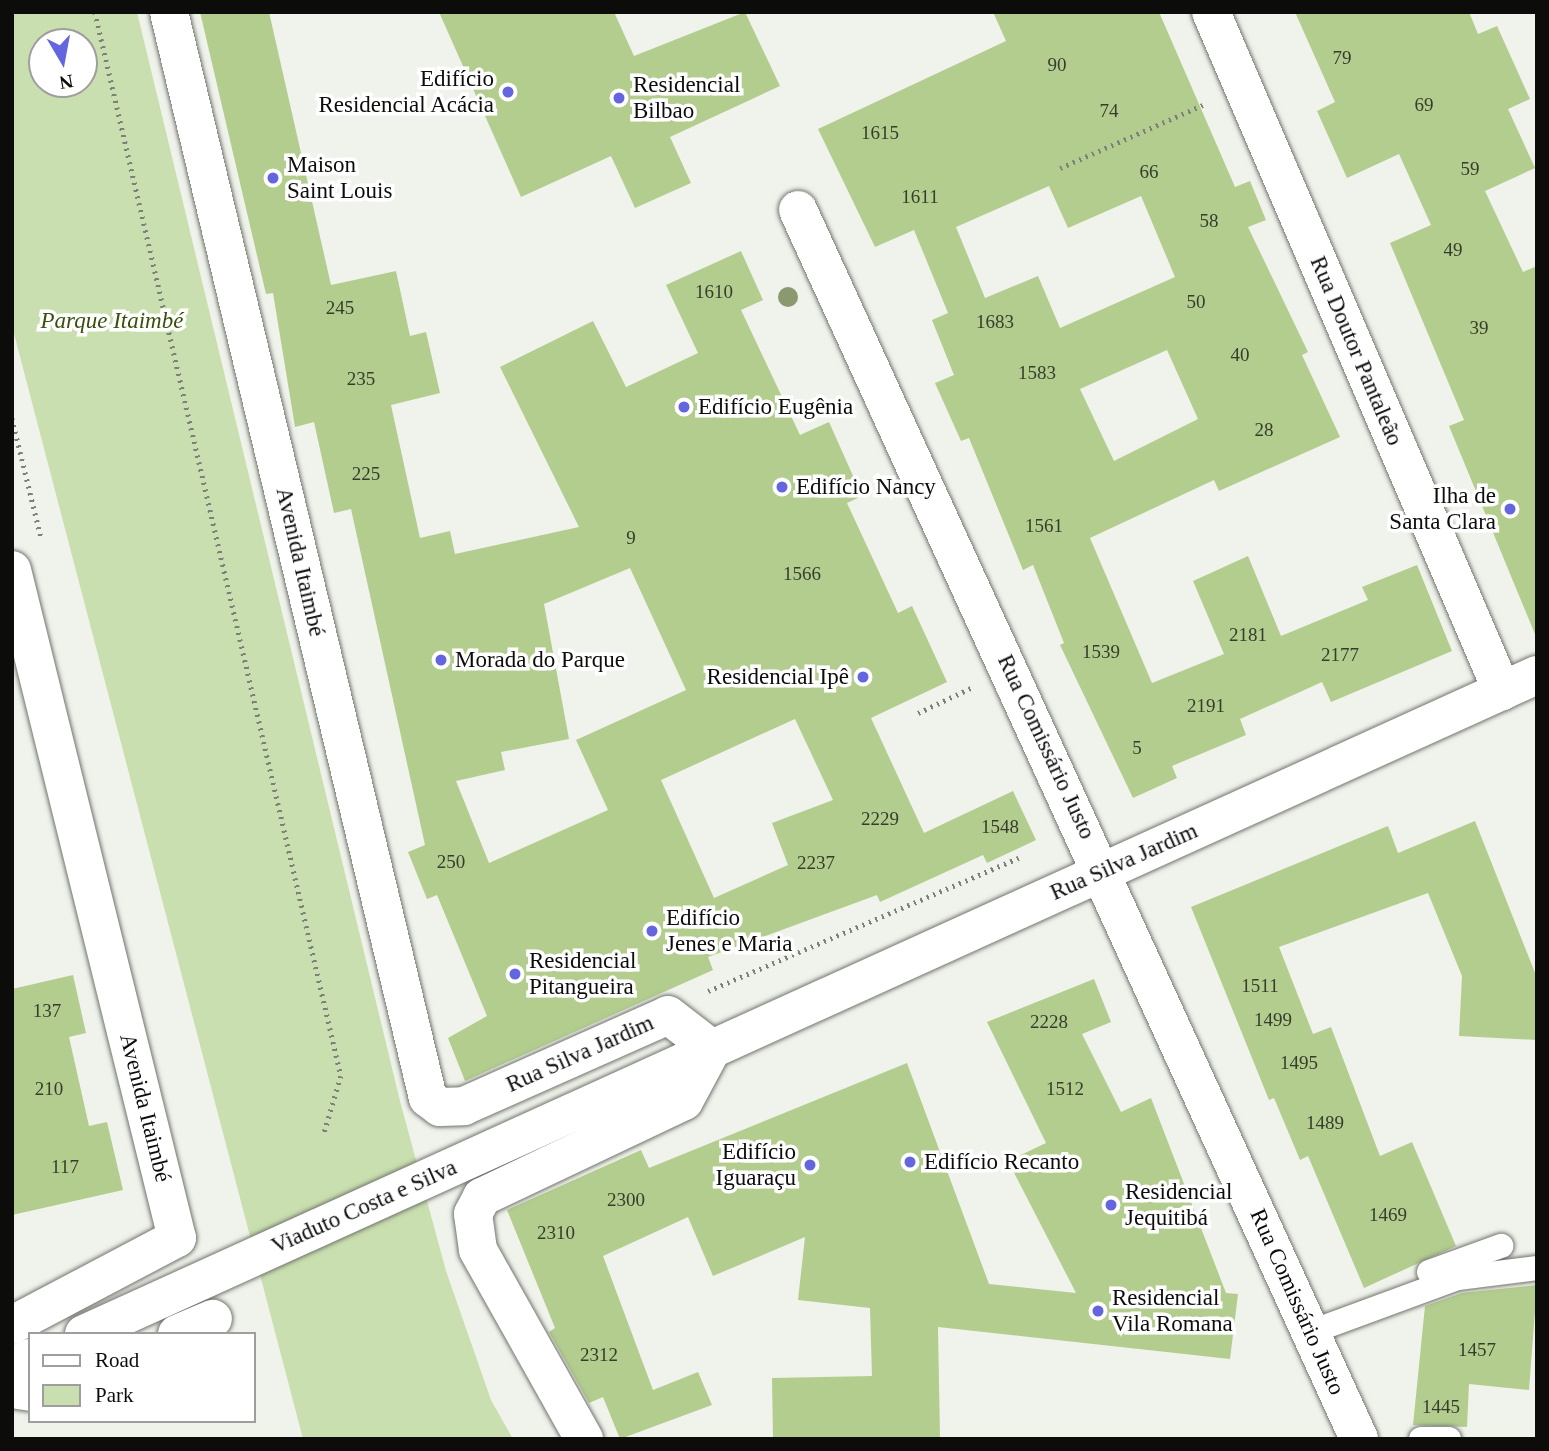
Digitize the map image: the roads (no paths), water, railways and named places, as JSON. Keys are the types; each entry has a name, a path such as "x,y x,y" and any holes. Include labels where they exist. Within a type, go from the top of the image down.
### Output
{"street":[{"name":"Avenida Itaimbé","path":"169,12 428,1098 440,1107"},
{"name":"Rua Doutor Pantaleão","path":"1211,12 1502,691"},
{"name":"Rua Comissário Justo","path":"798,210 1103,871 1359,1439"},
{"name":"Avenida Itaimbé","path":"12,570 177,1238 12,1325"},
{"name":"Rua Silva Jardim","path":"644,1079 1537,675"},
{"name":"Rua Silva Jardim","path":"440,1107 464,1106 668,1015 712,1049"},
{"path":"584,1439 478,1250 473,1214 482,1197 684,1101 712,1049"},
{"name":"Viaduto Costa e Silva","path":"87,1332 644,1079"},
{"path":"182,1332 213,1319"},
{"path":"12,1366 28,1359"}],"lane":[{"path":"1308,1324 1501,1246"},
{"path":"1308,1324 1458,1278 1537,1268"},
{"path":"1421,1439 1449,1439"}],"place":[{"name":"Edifício Residencial Acácia","path":"508,92"},
{"name":"Residencial Bilbao","path":"619,98"},
{"name":"Maison Saint Louis","path":"273,178"},
{"name":"Edifício Eugênia","path":"684,407"},
{"name":"Edifício Nancy","path":"782,487"},
{"name":"Ilha de Santa Clara","path":"1510,509"},
{"name":"Morada do Parque","path":"441,660"},
{"name":"Residencial Ipê","path":"863,677"},
{"name":"Edifício Jenes e Maria","path":"652,931"},
{"name":"Residencial Pitangueira","path":"515,974"},
{"name":"Edifício Recanto","path":"910,1162"},
{"name":"Edifício Iguaraçu","path":"810,1165"},
{"name":"Residencial Jequitibá","path":"1111,1205"},
{"name":"Residencial Vila Romana","path":"1098,1311"}],"park label":[{"name":"Parque Itaimbé","path":"112,321"}]}
